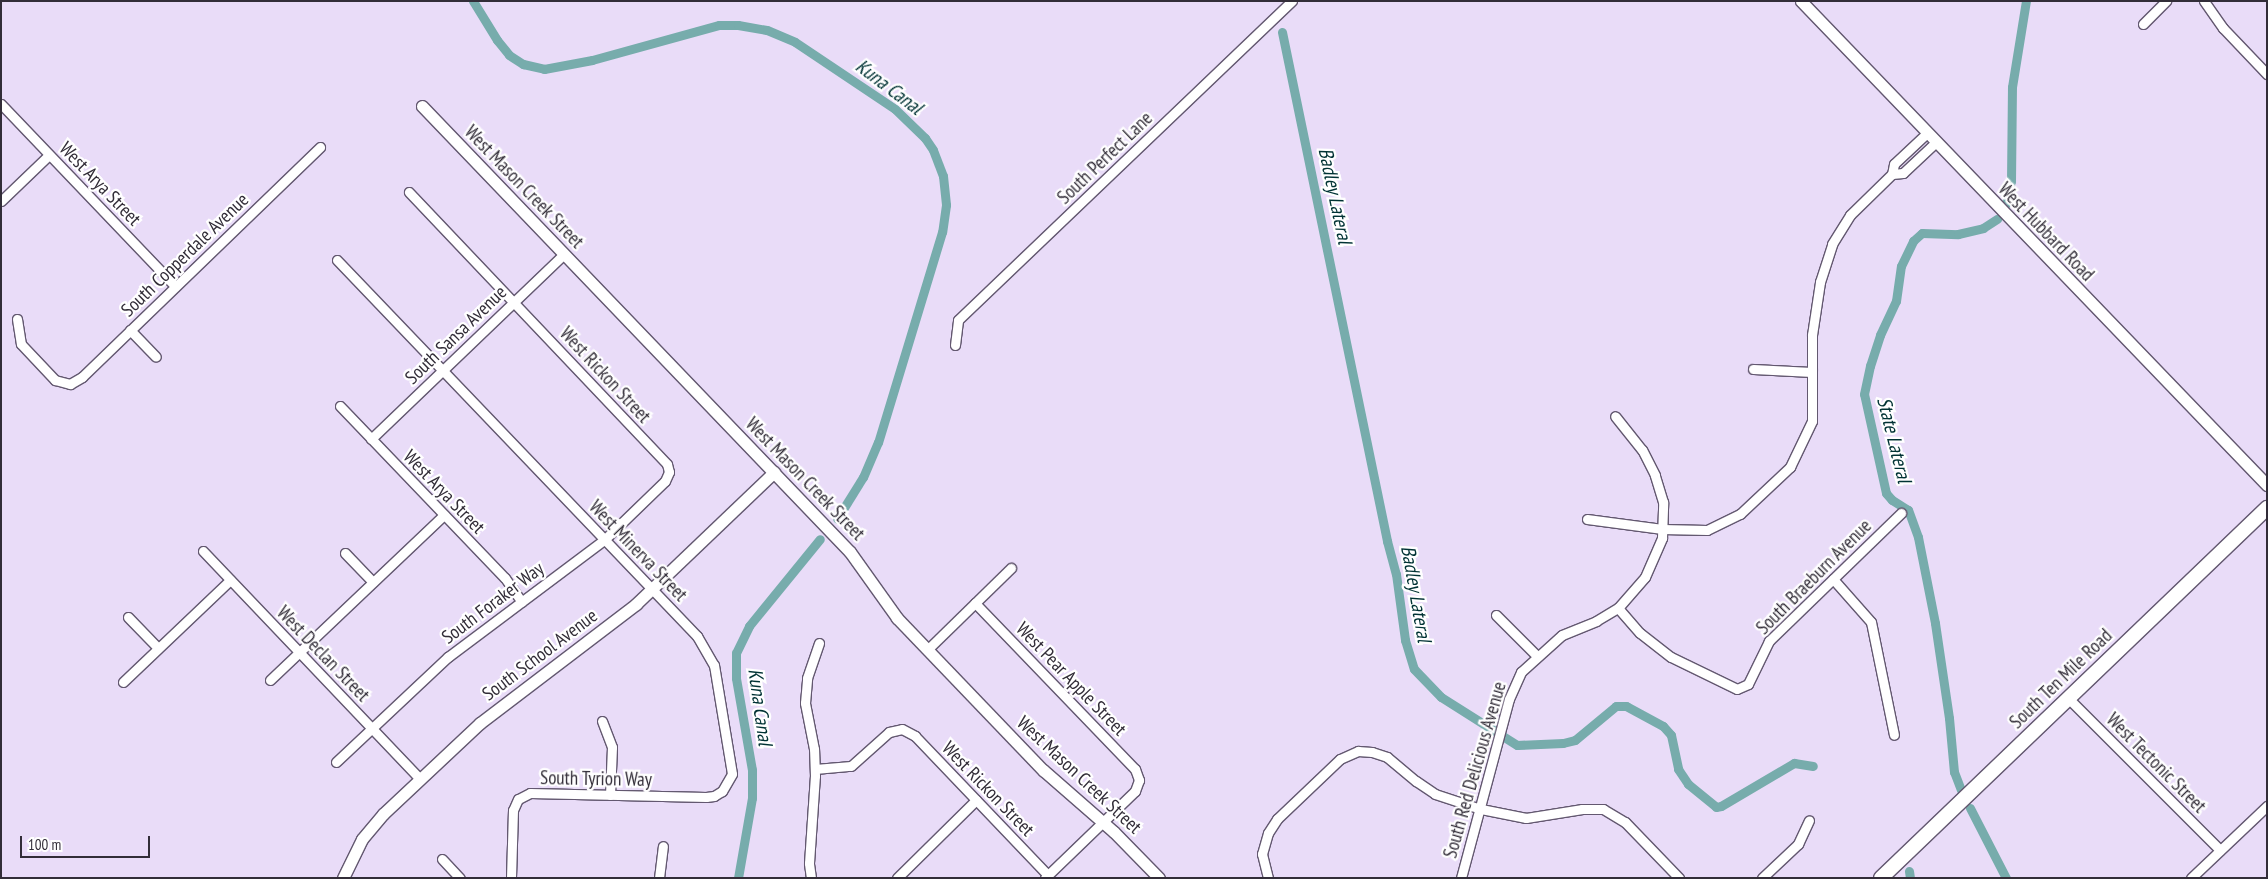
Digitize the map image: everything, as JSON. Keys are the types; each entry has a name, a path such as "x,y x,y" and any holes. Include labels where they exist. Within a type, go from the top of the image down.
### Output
{"main road":[{"name":"South Ten Mile Road","path":"1881,878 2267,508"}],"street":[{"name":"South Perfect Lane","path":"955,345 958,320 1292,1"},
{"name":"West Hubbard Road","path":"1801,1 1926,133 2267,485"},
{"path":"2142,24 2166,1"},
{"path":"2204,1 2223,28 2267,74"},
{"name":"West Arya Street","path":"1,104 175,286"},
{"name":"West Mason Creek Street","path":"422,106 850,552 897,618 1043,770 1103,822 1159,878"},
{"path":"1587,519 1662,529 1707,530 1740,514 1790,468 1812,421 1812,335 1820,282 1832,244 1850,215 1892,174 1894,164 1926,133"},
{"path":"1892,174 1903,173 1936,142"},
{"name":"South Copperdale Avenue","path":"17,320 21,344 55,380 70,384 82,377 320,147"},
{"path":"1,201 50,155"},
{"name":"West Rickon Street","path":"409,192 667,464 669,472"},
{"name":"South Sansa Avenue","path":"371,439 564,254"},
{"name":"West Minerva Street","path":"336,260 697,636 714,665 732,774 722,791"},
{"path":"130,330 156,357"},
{"path":"1754,369 1812,372"},
{"name":"West Arya Street","path":"340,406 505,578 522,602"},
{"name":"South Red Delicious Avenue","path":"1461,878 1501,728 1521,672 1562,635 1596,621 1618,608 1644,576 1656,552 1662,529 1663,502 1655,475 1642,450 1616,416"},
{"name":"South Foraker Way","path":"336,762 448,657 605,539 665,481 669,472"},
{"name":"South School Avenue","path":"343,878 362,840 383,814 420,779 486,717 596,635 652,589 774,472"},
{"name":"South Braeburn Avenue","path":"1618,608 1640,633 1671,657 1737,688 1748,684 1769,641 1901,513"},
{"path":"270,680 444,515"},
{"name":"West Declan Street","path":"203,551 420,779"},
{"path":"344,553 373,582"},
{"path":"928,649 1011,568"},
{"path":"1834,579 1871,622 1894,735"},
{"path":"123,682 230,580"},
{"name":"West Pear Apple Street","path":"975,603 1135,769 1140,780 1135,791 1103,822"},
{"path":"1496,615 1537,656"},
{"path":"128,617 158,648"},
{"path":"811,878 809,862 815,769 814,749 806,703 807,678 819,643"},
{"name":"West Tectonic Street","path":"2068,698 2220,850"},
{"path":"602,722 612,747 610,795"},
{"name":"West Rickon Street","path":"815,769 852,766 890,732 902,729 915,736 1047,876"},
{"path":"1268,878 1262,854 1268,833 1276,819 1340,759 1358,751 1372,752 1387,757 1435,794 1480,809 1526,818 1582,809 1603,809 1625,822 1679,878"},
{"name":"South Tyrion Way","path":"511,878 513,810 518,799 530,793 706,798 722,791"},
{"path":"897,878 976,800"},
{"path":"2191,878 2267,806"},
{"path":"1762,878 1798,844 1809,820"},
{"path":"1047,876 1103,822"},
{"path":"659,878 663,846"},
{"path":"442,859 460,878"}],"waterway":[{"name":"Kuna Canal","path":"473,1 497,40 509,55 523,64 544,69 592,60 719,25 738,25 767,30 795,42 895,109 925,138 933,150 943,176 946,205 942,232 878,442 863,477 837,519"},
{"name":"State Lateral","path":"2006,204 2011,181 2012,87 2026,1"},
{"name":"Badley Lateral","path":"1282,32 1387,541 1396,574 1405,640 1414,669 1441,697 1517,745 1563,743 1575,740 1616,706 1626,706 1663,726 1671,735 1678,769 1688,784 1716,807 1721,806 1794,763 1813,766"},
{"name":"State Lateral","path":"1961,790 1954,772 1949,718 1935,623 1918,537 1908,510 1892,500 1886,493 1864,394 1870,366 1880,335 1896,301 1901,266 1913,241 1922,233 1958,234 1983,228 1997,219"},
{"name":"Kuna Canal","path":"738,878 752,798 752,770 736,678 736,653 749,626 820,539"},
{"name":"State Lateral","path":"1970,808 2006,878"},
{"name":"Badley Lateral","path":"1909,871 1910,878"}]}
